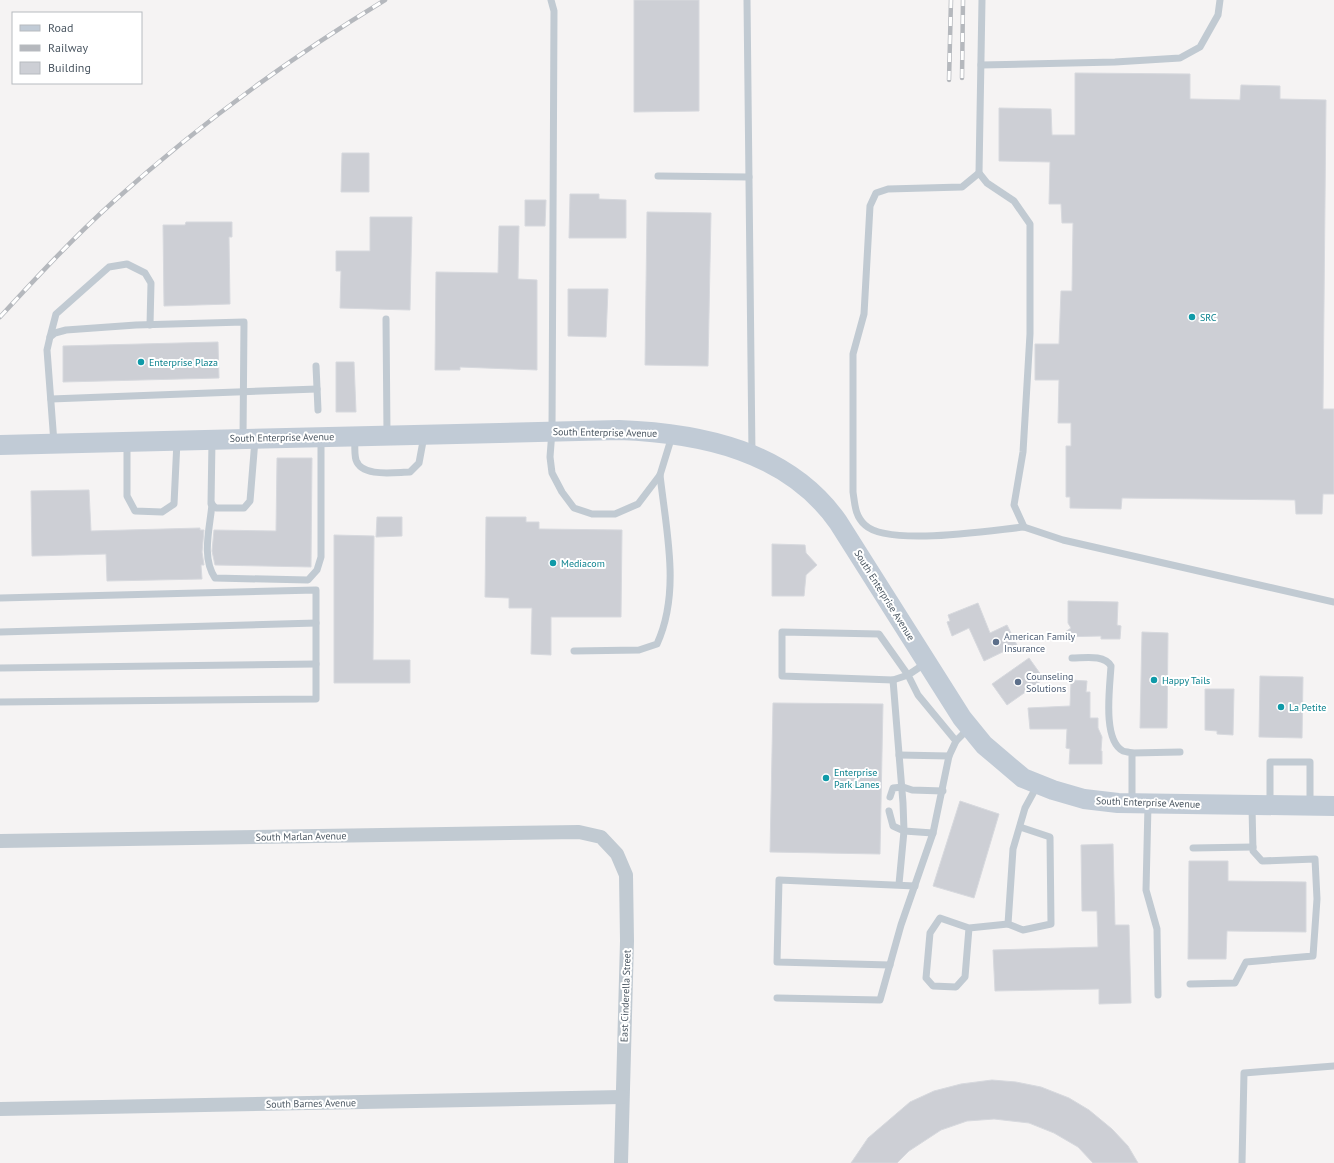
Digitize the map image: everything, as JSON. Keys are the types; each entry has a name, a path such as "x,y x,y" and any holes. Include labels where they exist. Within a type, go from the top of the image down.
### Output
{"street":[{"name":"South Enterprise Avenue","path":"0,445 387,434 619,430 672,434 708,441 752,454 796,478 830,510 927,662 962,734 984,745 1023,778 1084,799 1140,803 1334,806"},
{"name":"South Marlan Avenue","path":"0,841 556,832 579,832 601,837"},
{"name":"East Cinderella Street","path":"601,837 617,854 626,875 627,941 621,1163"},
{"name":"South Barnes Avenue","path":"0,1109 622,1098"}],"lane":[{"path":"551,0 554,11 552,431 550,457 552,473 562,492 574,508 592,514 615,514 638,504 660,475 672,434"},
{"path":"747,0 752,454"},
{"path":"982,0 979,173 986,183 1014,201 1030,224 1030,334 1023,452 1014,505 1024,527"},
{"path":"982,65 1115,62 1180,58 1200,46 1218,15 1220,0"},
{"path":"979,173 962,187 888,189 876,193 870,206 864,314 853,354 853,492 856,514 865,525 874,532 921,537 1024,527 1064,540 1334,602"},
{"path":"658,176 749,177"},
{"path":"54,443 47,350 56,314 109,267 127,264 145,272 151,283 150,325"},
{"path":"386,319 387,434"},
{"path":"50,337 56,333 66,330 150,325 244,322 243,392 249,438 250,501 244,508 216,508 212,504"},
{"path":"316,366 318,410"},
{"path":"50,399 317,389"},
{"path":"355,435 356,460 360,467 373,473 410,472 419,463 424,434"},
{"path":"212,439 210,496 212,504 207,555 209,570 215,578 308,580 317,570 321,556 321,436"},
{"path":"127,441 127,496 135,511 162,512 174,504 177,440"},
{"path":"574,651 639,650 657,644 665,627 671,573 660,475"},
{"path":"0,598 316,590 316,699 0,702"},
{"path":"0,632 316,623"},
{"path":"777,998 880,1000 933,833 943,791 949,756 962,734 918,695 908,675 879,634 782,632 782,676 893,680 908,675 927,662"},
{"path":"1072,658 1102,659 1108,662 1111,666 1110,730 1114,741 1123,751 1132,753 1180,752"},
{"path":"0,668 316,664"},
{"path":"893,680 903,787 904,831 899,884"},
{"path":"1132,753 1140,803 1146,890 1157,929 1158,995"},
{"path":"899,755 949,756"},
{"path":"1190,984 1235,983 1246,962 1313,956 1317,899 1315,859 1262,861 1253,851 1270,762 1310,762 1310,805"},
{"path":"1008,924 1013,849 1025,808 1038,784"},
{"path":"890,797 893,788 903,787 912,790 943,791"},
{"path":"889,811 893,826 904,831 933,833"},
{"path":"969,928 965,977 956,987 933,986 926,978 930,933 940,918 969,928 1008,924 1023,930 1051,924 1050,836 1020,827"},
{"path":"1193,848 1253,847"},
{"path":"890,965 777,962 779,880 899,884 915,886"},
{"path":"1242,1163 1244,1073 1334,1066"}],"building":[{"path":"634,0 699,0 699,111 634,112"},
{"name":"SRC","path":"1075,73 1190,74 1190,99 1240,100 1241,85 1280,86 1280,99 1326,100 1323,409 1334,409 1334,494 1323,494 1322,514 1296,514 1295,500 1122,498 1121,509 1070,508 1070,497 1066,497 1066,446 1071,446 1071,423 1058,423 1059,380 1035,380 1035,344 1059,344 1061,291 1072,291 1073,223 1062,223 1061,204 1049,204 1050,162 999,161 999,108 1051,109 1052,135 1075,135"},
{"path":"342,153 369,153 369,192 341,192"},
{"path":"570,194 599,194 599,199 626,200 626,238 569,238"},
{"path":"525,200 546,200 545,226 525,226"},
{"path":"647,212 711,213 708,366 645,365"},
{"path":"370,217 412,217 410,310 340,308 341,271 336,271 336,251 370,251"},
{"path":"186,222 232,222 232,237 229,237 230,304 164,306 163,225 185,225"},
{"path":"499,226 519,226 518,279 537,280 537,370 460,367 460,370 435,370 436,272 498,273"},
{"path":"568,289 608,289 606,337 568,336"},
{"name":"Enterprise Plaza","path":"218,342 219,378 63,382 63,346"},
{"path":"336,362 354,362 356,412 336,412"},
{"path":"277,458 312,458 311,567 215,565 212,551 214,530 276,531"},
{"path":"89,490 91,531 200,528 200,530 204,530 202,552 204,565 201,565 202,579 107,581 106,554 32,556 31,491"},
{"path":"377,517 402,517 402,536 376,537"},
{"name":"Mediacom","path":"486,517 526,517 526,522 539,522 539,529 622,530 621,617 551,617 551,655 531,654 532,608 509,608 509,598 485,597"},
{"path":"334,535 374,536 373,660 410,660 410,683 334,683"},
{"path":"772,544 805,545 806,553 817,565 806,575 804,596 772,596"},
{"path":"1068,601 1118,602 1117,625 1121,626 1120,639 1101,639 1101,636 1058,637 1071,628 1068,623"},
{"path":"978,603 990,633 1007,625 1017,645 984,661 969,628 952,636 947,622 950,621 948,615"},
{"name":"Happy Tails","path":"1142,632 1168,633 1167,728 1140,728"},
{"name":"Counseling Solutions","path":"1029,658 1044,679 1007,705 992,684"},
{"name":"La Petite","path":"1260,676 1303,677 1302,738 1259,737"},
{"path":"1071,680 1087,681 1086,692 1090,692 1090,718 1098,718 1098,728 1102,737 1102,764 1069,764 1070,749 1066,748 1067,729 1030,729 1028,708 1070,706"},
{"path":"1205,689 1234,689 1233,735 1217,734 1217,731 1205,730"},
{"name":"Enterprise Park Lanes","path":"773,703 883,704 880,854 770,852"},
{"path":"960,801 999,814 974,898 933,886"},
{"path":"1113,844 1115,925 1129,925 1131,1003 1099,1004 1099,989 995,991 993,950 1098,947 1097,911 1082,911 1081,845"},
{"path":"1189,861 1228,861 1228,881 1306,882 1306,932 1227,931 1226,959 1188,959"},
{"path":"992,1080 1016,1082 1041,1087 1069,1098 1089,1110 1112,1129 1128,1146 1138,1163 1093,1163 1078,1147 1054,1133 1029,1123 994,1119 967,1121 941,1130 909,1151 897,1163 851,1163 868,1138 910,1102 934,1091 961,1084"}],"railway":[{"path":"0,317 41,273 113,202 177,147 278,70 385,0"},
{"path":"949,80 951,0"},
{"path":"962,78 963,0"}],"place":[{"name":"SRC","path":"1192,317"},
{"name":"Enterprise Plaza","path":"141,362"},
{"name":"Mediacom","path":"553,563"},
{"name":"American Family Insurance","path":"996,642"},
{"name":"Happy Tails","path":"1154,680"},
{"name":"Counseling Solutions","path":"1018,682"},
{"name":"La Petite","path":"1281,707"},
{"name":"Enterprise Park Lanes","path":"826,778"}]}
